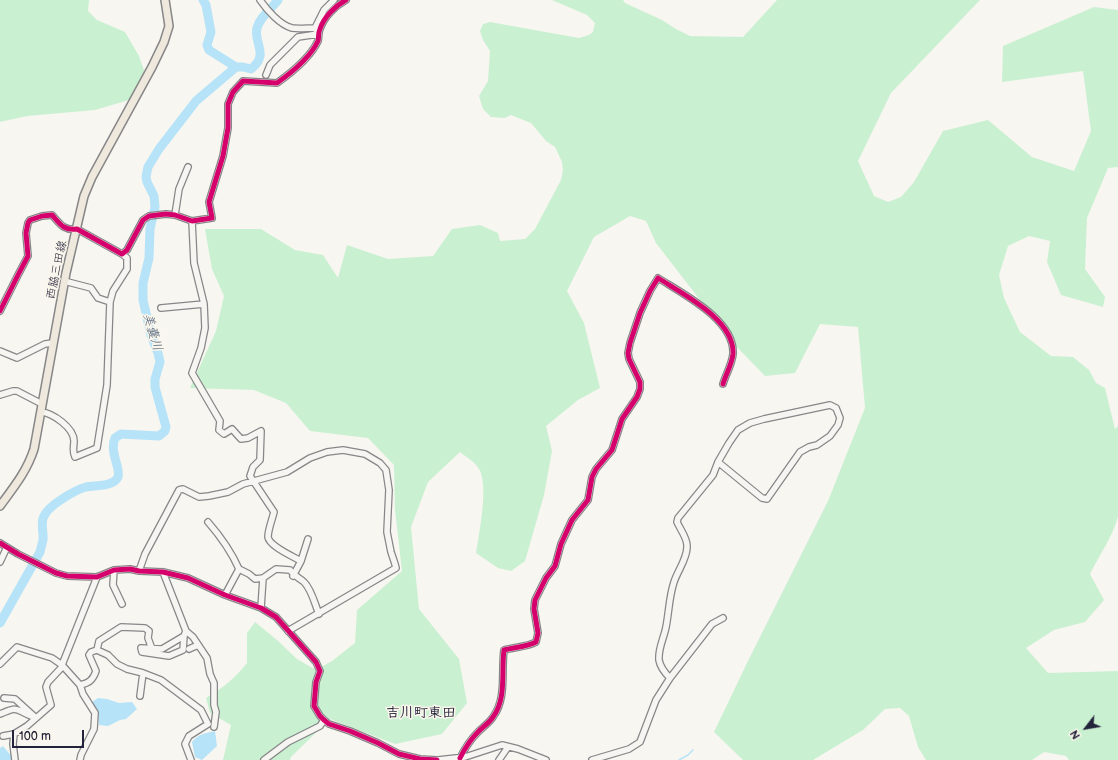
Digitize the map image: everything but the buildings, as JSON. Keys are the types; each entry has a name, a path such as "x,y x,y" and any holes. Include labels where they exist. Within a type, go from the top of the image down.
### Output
{"main road":[{"name":"西脇三田線","path":"0,506 22,477 34,449 64,281 84,196 92,177 164,42 169,26 165,0"}],"street":[{"path":"315,28 324,10 334,0"},
{"path":"122,254 127,250 143,220 149,216 166,214 175,215 192,221 212,218 209,202 224,156 228,128 228,104 233,92 243,81 277,83 290,74 308,56 318,40 318,34 326,17 346,0"},
{"path":"262,2 273,16 290,27 302,29 315,28"},
{"path":"315,28 318,34"},
{"path":"266,75 270,65 298,37 318,34"},
{"path":"175,215 179,189 188,167"},
{"path":"1,307 28,256 26,233 30,220 42,216 52,215 66,229 77,229 127,258 127,269 113,291 110,302 106,385 97,448 74,457 74,440 67,427 63,422 47,412 41,412"},
{"path":"192,221 194,263 204,304 205,328 201,348 192,373 220,421 219,430 224,434 232,429 241,439 248,438 261,431 260,460 253,467 250,476 274,512 268,538 270,542 284,552 301,561"},
{"path":"460,758 468,743 493,718 498,707 502,684 502,660 504,650 531,645 536,642 538,633 534,609 535,600 546,578 555,566 560,544 572,520 588,500 592,477 596,469 612,450 622,419 637,397 640,389 640,382 628,353 640,313 658,278 704,308 723,326 730,338 733,355 723,384"},
{"path":"64,281 91,288 98,298 110,302"},
{"path":"161,308 204,304"},
{"path":"0,351 17,358 45,344 53,343"},
{"path":"0,395 17,391 42,404"},
{"path":"670,678 660,662 659,657 660,646 666,628 669,601 687,546 686,539 677,522 678,518 689,502 713,474 718,462 738,430 764,419 823,406 830,405 836,408 840,418 838,425 830,436 821,443 800,452 767,499 762,498 718,462"},
{"path":"139,571 145,554 179,490 183,489 199,497 228,492 243,484 287,472 310,458 327,452 343,450 369,456 380,463 386,470 389,490 387,532 396,568 288,631"},
{"path":"208,522 227,546 239,569 255,579 263,578 276,569 290,570 294,576 304,583 310,592 319,614"},
{"path":"294,576 301,561 308,539"},
{"path":"0,543 18,554 67,576 97,577 114,570 130,569 163,572 188,578 225,595 261,608 276,617 316,662 320,671 316,682 314,706 320,716 329,724 378,743 399,754 420,759 438,760 460,758 502,745 518,749 546,760"},
{"path":"0,562 7,547"},
{"path":"225,595 239,569"},
{"path":"114,570 113,585 122,604"},
{"path":"163,572 185,633 183,650 169,656 142,652 141,648 162,649 169,646 185,633"},
{"path":"3,736 14,734 27,726 51,705 46,687 48,682 62,665 97,577"},
{"path":"261,608 263,578"},
{"path":"592,760 629,749 640,742 656,700 670,678 712,624 722,618"},
{"path":"97,650 99,641 121,627 145,628 149,631 148,638 152,649"},
{"path":"185,633 193,637 207,658 210,674 214,683 214,705 216,712 214,727"},
{"path":"189,649 198,645"},
{"path":"0,664 17,647 52,658 62,665 80,685 83,694 95,714 94,729 80,760"},
{"path":"80,685 88,683 93,678 96,671 89,655 91,652 97,650 108,655 117,664 127,669 143,672 161,680 201,710 208,724 190,736 185,744 191,760"},
{"path":"140,696 143,672"},
{"path":"4,698 15,699 36,718"},
{"path":"0,714 15,708 36,718"},
{"path":"264,760 288,742 320,726 324,720"},
{"path":"14,734 13,744 15,760"},
{"path":"499,760 508,747"}],"green space":[{"path":"0,0 89,0 88,11 97,20 125,32 139,56 145,73 129,100 95,110 27,116 0,122"},
{"path":"552,0 623,0 625,3 662,20 690,36 743,37 777,0 980,0 891,93 858,161 874,196 888,202 901,197 914,182 943,131 988,120 1032,157 1074,171 1091,131 1083,71 1002,82 1003,46 1094,7 1118,10 1118,167 1108,168 1087,218 1085,269 1105,297 1103,307 1061,295 1047,262 1050,241 1029,236 1008,246 999,275 1004,298 1020,332 1051,356 1073,357 1089,370 1096,383 1105,388 1115,429 1118,426 1118,516 1109,539 1090,574 1104,600 1085,622 1054,630 1026,648 1048,673 1118,671 1118,760 1069,760 1066,756 1044,752 1032,760 926,760 918,747 909,716 900,708 885,709 863,730 813,760 743,760 714,732 828,501 865,408 858,327 820,324 795,373 765,376 734,344 656,243 646,221 630,216 594,237 567,291 584,323 600,388 578,400 546,426 552,451 544,495 525,561 511,571 498,568 476,553 483,498 482,476 475,464 460,452 428,482 411,527 419,609 459,659 467,703 442,734 395,744 330,719 291,757 290,760 223,760 231,725 210,713 206,698 228,682 247,663 247,633 255,622 297,659 316,670 332,661 355,643 357,610 402,571 395,510 394,465 368,438 310,431 286,403 254,390 190,388 216,331 224,296 212,269 205,229 261,229 295,250 323,255 338,278 347,245 388,259 433,256 452,229 480,225 498,233 500,241 525,239 535,229 561,180 563,170 562,162 555,147 546,141 531,123 511,115 505,118 491,117 483,109 479,96 488,81 490,51 483,40 480,31 483,24 490,22 579,38 593,32 595,23 587,15"}],"water":[{"path":"98,698 119,703 132,702 137,709 126,719 120,720 108,726 99,725 98,714 92,702"},
{"path":"215,731 217,746 202,760 195,757 192,742 194,739 205,733"},
{"path":"3,746 13,758 12,760 0,760 0,748"}],"waterway":[{"path":"203,0 206,5 211,32 207,45 209,50 236,67"},
{"name":"美嚢川","path":"0,623 40,552 43,540 42,522 44,516 51,507 76,491 86,487 108,484 116,480 118,477 118,469 113,449 115,438 121,434 159,436 165,431 166,427 155,387 155,379 160,362 151,335 143,300 143,283 149,258 150,229 155,207 154,196 146,177 148,167 159,149 196,101 236,67 251,69 257,64 260,53 256,33 258,24 278,0"},
{"path":"679,760 693,750"}],"cycle path":[{"path":"0,311 28,256 26,233 30,220 42,216 52,215 65,228 77,229 122,254 127,250 143,220 149,216 166,214 175,215 192,221 212,218 209,202 223,156 228,128 228,104 233,92 243,81 277,83 288,75 300,65 315,47 318,41 320,29 327,16 338,5 346,0"},
{"path":"460,758 470,741 488,723 497,710 503,685 504,650 529,645 536,642 538,633 534,609 535,600 546,578 555,566 561,544 572,520 588,500 592,477 596,469 612,450 622,419 637,397 640,389 640,382 629,359 628,353 640,313 658,278 706,309 726,330 731,342 733,354 723,384"},
{"path":"0,543 56,573 67,576 97,577 114,570 130,569 163,572 188,578 225,595 261,608 276,617 316,662 320,671 316,682 314,706 324,720 329,724 350,731 399,754 420,759 437,760"}],"district":[{"name":"吉川町東田","path":"421,713"}]}
